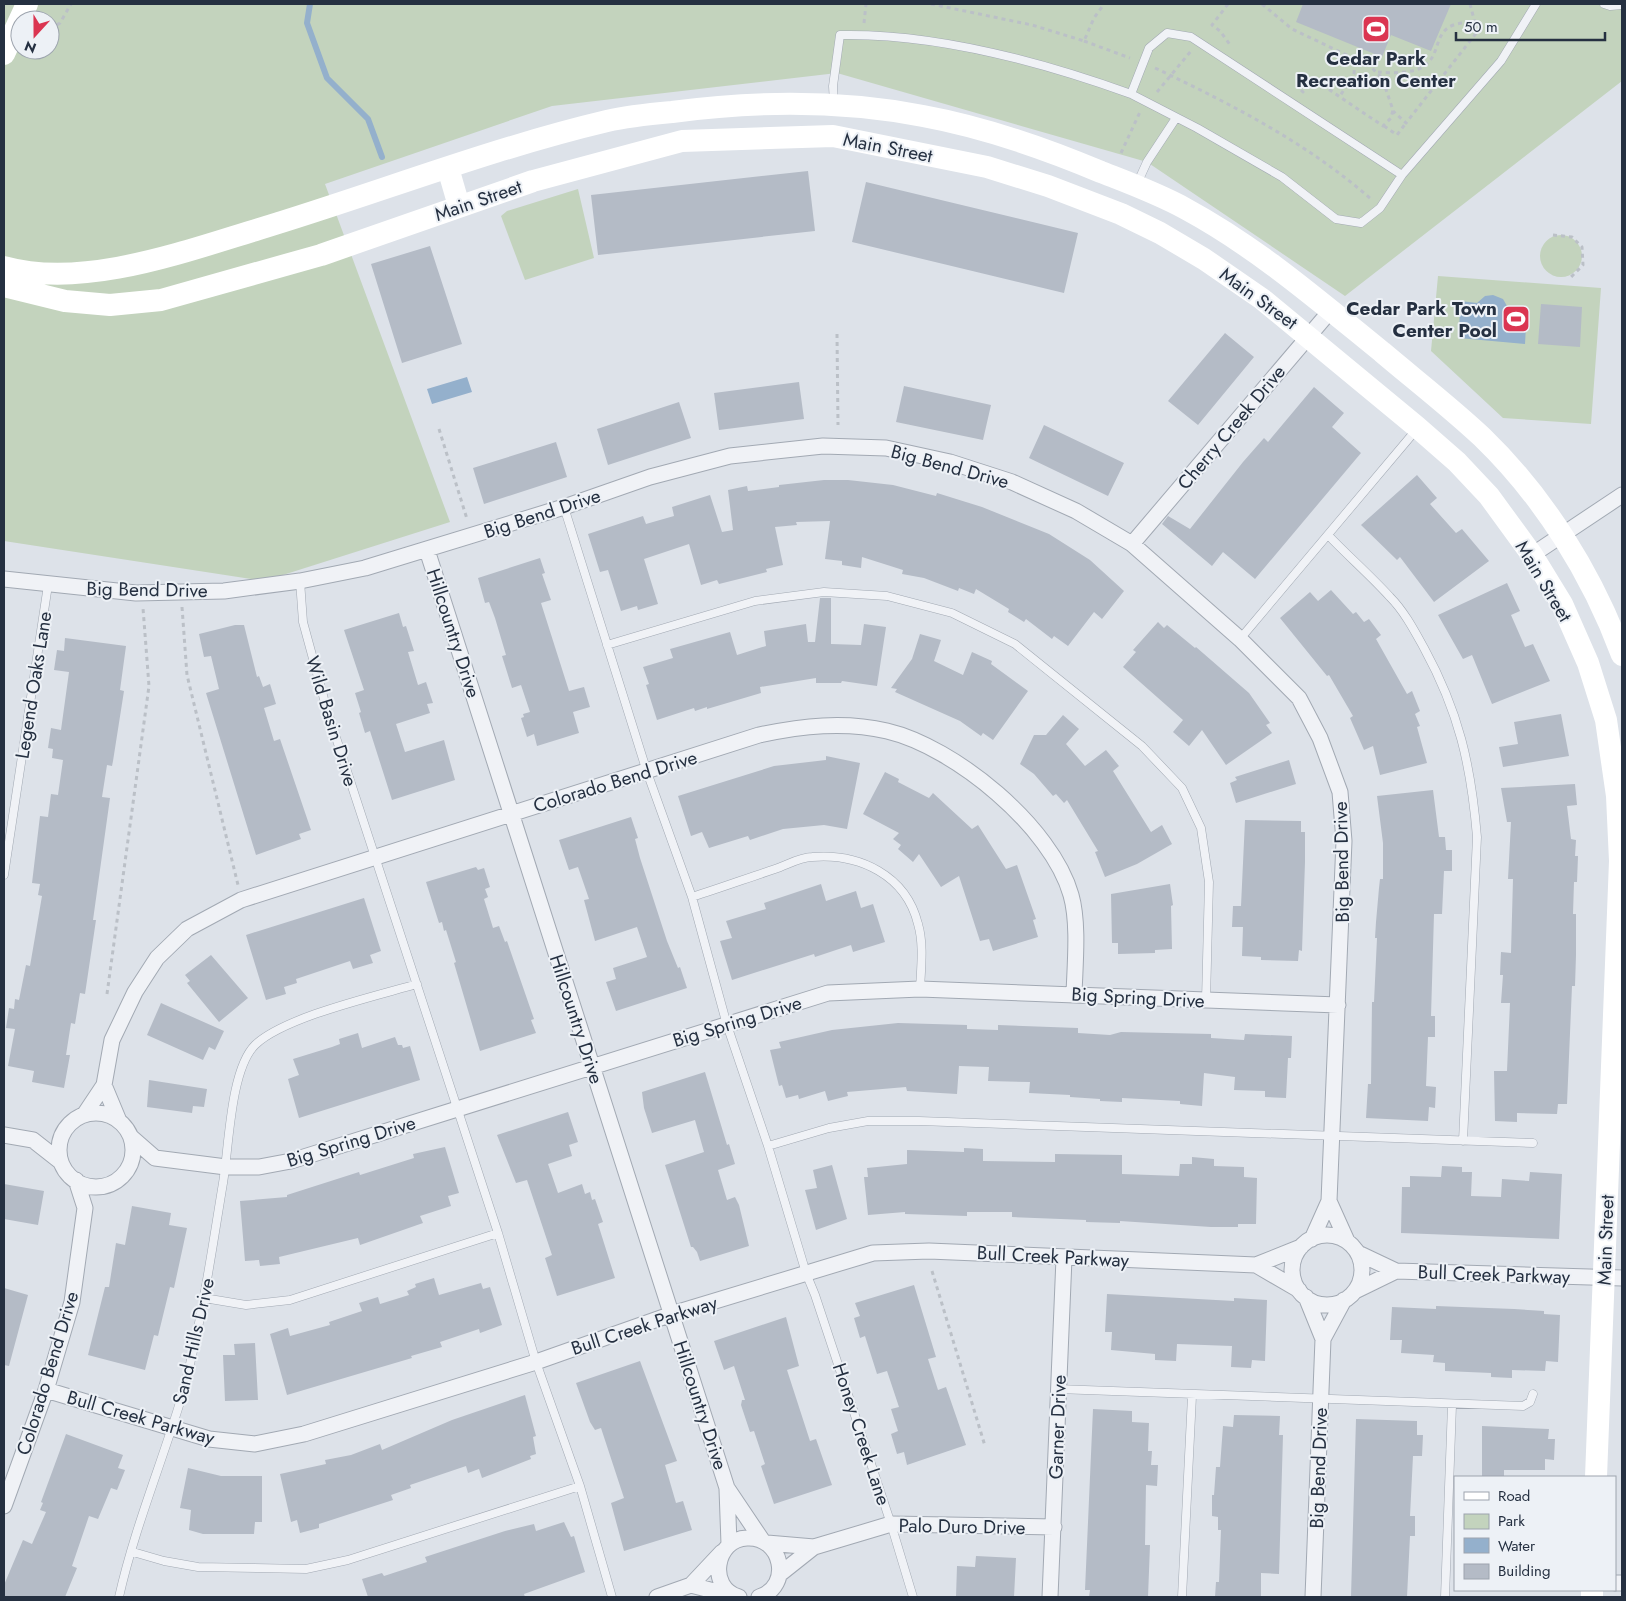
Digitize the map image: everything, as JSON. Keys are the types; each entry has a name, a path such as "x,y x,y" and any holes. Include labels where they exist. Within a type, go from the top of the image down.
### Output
{"street":[{"path":"4,54 26,4"},
{"path":"833,136 834,105"},
{"name":"Main Street","path":"4,267 23,273 70,273 123,266 181,252 448,168 611,120 718,106 834,105 923,116 994,134 1073,160 1136,186 1184,208 1232,236 1293,279 1482,437 1516,474 1561,535 1594,588 1622,655"},
{"name":"Main Street","path":"4,286 65,301 110,305 161,300 321,255 533,181 682,141 833,136 988,167 1048,186 1121,214 1160,233 1204,259 1262,298 1309,335 1457,462 1489,496 1532,555 1562,604 1588,663 1606,720 1617,796 1620,861 1613,1277 1596,1476"},
{"path":"448,168 459,206"},
{"path":"1121,214 1136,186"},
{"name":"Cherry Creek Drive","path":"1132,544 1331,310"},
{"name":"Big Bend Drive","path":"4,579 48,585 144,593 224,591 300,581 365,568 428,550 564,507 650,477 730,456 823,446 886,448 950,462 1012,482 1076,511 1132,544 1240,639 1299,698 1320,738 1340,792 1344,841 1344,878 1329,1201 1347,1241"},
{"path":"1532,555 1622,496"},
{"name":"Hillcountry Drive","path":"428,550 727,1488 764,1541 778,1556 780,1574"},
{"name":"Colorado Bend Drive","path":"84,1115 104,1085 112,1040 135,992 157,958 187,929 241,900 375,859 759,735 794,728 831,724 888,731 948,757 977,778 1027,822 1048,846 1071,896 1074,913 1074,994"},
{"name":"Big Spring Drive","path":"155,1158 226,1166 259,1167 291,1161 592,1065 828,993 920,989 1338,1005"},
{"path":"85,1208 107,1185 155,1158 131,1137 119,1121 104,1085"},
{"path":"61,1162 59,1145 65,1129 74,1120 84,1115 96,1113 108,1115 119,1121"},
{"path":"4,1136 33,1140 65,1129"},
{"path":"123,1175 132,1157 131,1137"},
{"path":"33,1140 61,1162 67,1172 76,1180 85,1185 107,1185"},
{"name":"Colorado Bend Drive","path":"4,1506 46,1390 72,1302 85,1208 76,1180"},
{"name":"Big Bend Drive","path":"1306,1243 1329,1201"},
{"path":"1330,1235 1347,1241 1358,1253 1362,1272 1350,1295 1329,1304 1321,1304 1302,1293 1292,1268 1295,1257 1306,1243 1330,1235"},
{"name":"Bull Creek Parkway","path":"46,1390 209,1439 254,1444 280,1440 536,1362 672,1314 874,1253 929,1250 1064,1258 1256,1265 1306,1243"},
{"name":"Bull Creek Parkway","path":"1358,1253 1396,1271 1613,1277"},
{"name":"Garner Drive","path":"1050,1597 1064,1258"},
{"name":"Bull Creek Parkway","path":"1256,1265 1302,1293"},
{"name":"Bull Creek Parkway","path":"1350,1295 1396,1271"},
{"name":"Big Bend Drive","path":"1302,1293 1323,1339 1313,1597"},
{"name":"Big Bend Drive","path":"1323,1339 1350,1295"},
{"name":"Hillcountry Drive","path":"727,1488 726,1548 718,1571 721,1581 737,1597"},
{"name":"Palo Duro Drive","path":"759,1597 771,1590 780,1574 814,1547 891,1524 1054,1527"},
{"name":"Palo Duro Drive","path":"726,1548 745,1538 814,1547"},
{"path":"657,1597 691,1585 726,1548"},
{"path":"691,1585 737,1597"}],"lane":[{"path":"834,105 833,86 840,35 862,35 967,48 1069,72 1131,94 1197,128 1282,177 1336,219 1361,223 1380,208 1402,176 1501,61 1536,4"},
{"path":"1604,4 1610,6 1622,5"},
{"path":"1131,94 1148,48 1167,33 1191,37 1402,176"},
{"path":"1136,186 1148,162 1176,118"},
{"path":"1240,639 1418,428"},
{"name":"Honey Creek Lane","path":"564,507 647,772 692,897 727,1025 768,1146 806,1273 891,1524 912,1597"},
{"path":"1328,534 1391,598 1415,631 1451,703 1463,740 1473,788 1477,837 1463,1141"},
{"name":"Wild Basin Drive","path":"300,581 303,622 314,669 498,1233 536,1362 580,1486 612,1597"},
{"name":"Legend Oaks Lane","path":"4,875 48,585"},
{"path":"607,645 755,601 824,592 887,596 952,613 1015,644 1142,746 1182,788 1201,828 1209,882 1206,1000"},
{"path":"692,897 810,857 848,858 876,868 895,882 910,903 919,924 921,949 920,989"},
{"name":"Sand Hills Drive","path":"119,1597 172,1428 204,1298 226,1166 235,1089 245,1061 254,1046 267,1035 295,1021 417,984"},
{"path":"768,1146 829,1128 868,1121 919,1121 1533,1143"},
{"path":"204,1298 246,1305 290,1300 498,1233"},
{"path":"1058,1389 1192,1396 1523,1406 1530,1402 1533,1394"},
{"path":"1182,1597 1192,1396"},
{"path":"1445,1597 1452,1405"},
{"path":"133,1552 164,1561 198,1567 306,1569 348,1560 580,1486"}],"path":[{"path":"60,23 71,4"},
{"path":"862,35 866,4"},
{"path":"931,4 1032,25 1084,41 1170,75 1222,99 1285,136 1352,183 1380,208"},
{"path":"1084,41 1094,18 1104,4"},
{"path":"1121,153 1136,117 1228,4"},
{"path":"1262,4 1292,29 1378,72 1390,73 1424,66 1430,58 1441,34 1449,26 1475,23 1481,27 1397,135 1312,78 1303,92 1295,87"},
{"path":"1470,4 1475,23"},
{"path":"1212,25 1220,31 1232,49"},
{"path":"1340,96 1354,74 1355,59"},
{"path":"1378,72 1393,110 1406,123"},
{"path":"1383,126 1391,118 1393,110"},
{"path":"1553,235 1572,237 1582,247 1582,265 1570,278"},
{"path":"837,334 838,425"},
{"path":"439,429 467,519"},
{"path":"182,592 187,675 241,900"},
{"path":"107,994 149,686 143,614 144,593"},
{"path":"932,1271 985,1446"}],"green space":[{"path":"4,4 1622,4 1622,81 1345,296 1147,162 837,73 552,106 325,184 450,522 264,581 4,541"},
{"path":"578,189 594,258 525,280 501,216 507,211"},
{"path":"1561,235 1576,241 1582,256 1576,271 1561,277 1546,271 1540,256 1546,241"},
{"name":"Cedar Park Town Center Pool","path":"1438,276 1601,288 1591,424 1503,418 1431,351"}],"water":[{"path":"1493,295 1503,299 1507,306 1527,307 1525,344 1459,338 1460,301 1477,303 1485,296"},
{"path":"467,377 472,392 432,404 427,389"}],"building":[{"name":"Cedar Park Recreation Center","path":"1303,4 1451,4 1431,51 1391,35 1382,57 1296,22"},
{"path":"808,171 815,231 598,255 591,195"},
{"path":"866,182 1078,233 1064,293 852,242"},
{"path":"430,246 462,344 402,363 371,264"},
{"path":"1541,304 1582,307 1580,347 1538,344"},
{"path":"1225,333 1254,357 1198,425 1168,401"},
{"path":"799,382 804,419 719,430 714,393"},
{"path":"904,386 991,405 983,440 896,422"},
{"path":"1314,387 1344,413 1332,427 1361,453 1255,579 1223,552 1212,566 1162,524 1168,516 1190,529 1243,462 1264,438 1268,442"},
{"path":"679,402 691,438 608,465 597,429"},
{"path":"1044,425 1124,463 1108,496 1029,458"},
{"path":"556,442 567,477 484,504 473,468"},
{"path":"1417,475 1437,498 1430,504 1456,533 1462,529 1489,561 1434,602 1400,557 1397,560 1361,525"},
{"path":"824,480 848,480 893,485 936,496 937,493 982,507 1049,534 1090,560 1124,591 1102,619 1094,612 1068,646 1054,636 1052,639 1026,619 1024,622 1008,612 1009,609 976,589 974,594 959,588 958,591 924,578 902,574 903,570 862,557 861,568 842,565 842,561 825,559 830,521 796,522 797,525 775,527 783,565 766,569 767,572 719,584 717,580 701,585 689,544 644,559 658,604 638,610 637,606 621,611 608,570 600,572 588,534 643,516 646,524 674,516 672,507 710,495 722,532 733,530 728,490 747,486 748,491"},
{"path":"540,558 545,573 542,574 551,600 541,603 569,691 584,687 590,707 573,712 579,733 537,746 534,734 527,737 521,718 524,717 523,714 530,712 521,685 512,688 502,656 506,655 495,618 489,602 485,603 478,578"},
{"path":"1507,583 1520,611 1511,615 1525,647 1533,644 1550,681 1492,704 1472,655 1463,659 1438,615"},
{"path":"1331,590 1353,614 1356,612 1364,622 1369,619 1381,635 1376,639 1407,694 1412,691 1420,711 1415,714 1420,726 1417,727 1427,763 1380,775 1373,746 1364,750 1350,718 1353,716 1329,675 1327,676 1280,618 1310,592 1318,601"},
{"path":"820,598 831,598 831,644 861,645 864,624 886,627 877,686 842,681 841,683 816,683 816,678 760,687 761,693 707,709 707,707 695,711 694,708 657,720 646,685 649,684 643,667 673,658 670,649 730,632 737,655 766,646 764,631 806,624 808,642 815,642"},
{"path":"399,613 403,627 406,626 414,651 408,652 418,685 426,682 433,703 427,704 430,713 396,724 405,752 444,740 455,780 392,800 370,731 365,733 359,713 361,712 355,693 364,690 344,630"},
{"path":"1158,622 1164,628 1167,625 1196,647 1249,693 1270,723 1266,725 1272,733 1226,765 1202,730 1189,746 1173,732 1183,720 1123,667 1136,652 1133,650"},
{"path":"235,625 244,625 257,677 259,676 263,687 270,684 276,704 264,708 274,741 280,739 311,830 299,834 301,839 256,855 206,693 219,689 211,656 204,657 199,634"},
{"path":"920,634 941,640 934,661 963,675 972,652 992,661 991,664 1028,691 993,740 983,733 981,736 960,721 895,692 897,689 891,688 912,659"},
{"path":"65,638 126,646 120,690 124,691 113,761 112,766 107,765 102,797 110,798 93,920 96,920 85,994 80,993 75,1024 71,1023 66,1055 70,1055 64,1088 32,1082 34,1071 8,1066 15,1029 6,1028 9,1008 14,1009 15,999 19,1000 26,965 30,966 42,896 38,895 40,884 32,883 40,816 48,817 51,794 58,795 63,760 52,758 53,749 48,748 51,728 61,730 69,672 54,670 57,650 64,651"},
{"path":"1561,714 1569,756 1503,767 1499,747 1518,744 1514,722"},
{"path":"1063,715 1079,729 1066,744 1085,766 1106,750 1119,766 1113,771 1151,832 1162,825 1172,844 1137,864 1105,877 1095,852 1098,851 1067,800 1064,803 1056,794 1053,796 1034,774 1020,764 1034,735 1046,735"},
{"path":"826,756 860,763 847,829 824,825 783,829 750,840 748,836 709,848 702,832 691,836 678,796 774,766 826,760"},
{"path":"1289,760 1296,784 1236,803 1230,783 1237,780 1235,777"},
{"path":"885,772 899,779 898,782 929,798 933,793 972,829 978,825 1006,869 1017,865 1036,919 1033,920 1038,937 993,951 989,939 980,941 959,876 941,887 919,854 913,862 898,849 901,845 893,839 899,833 863,814"},
{"path":"1575,784 1577,805 1567,806 1571,839 1576,840 1575,856 1578,856 1577,882 1574,882 1573,914 1576,914 1576,955 1575,986 1572,986 1567,1104 1558,1104 1557,1114 1517,1113 1517,1122 1495,1121 1494,1071 1507,1071 1510,1003 1501,1003 1503,975 1500,975 1501,952 1511,953 1513,879 1508,879 1511,822 1507,822 1501,788"},
{"path":"1433,790 1439,837 1445,837 1446,850 1452,850 1452,871 1444,871 1442,914 1434,914 1431,1016 1435,1016 1435,1037 1428,1037 1426,1086 1436,1087 1435,1108 1429,1107 1428,1121 1366,1118 1368,1084 1371,1084 1372,1002 1374,1002 1376,922 1380,879 1383,879 1383,843 1377,796"},
{"path":"631,817 638,838 635,839 640,858 667,941 678,968 680,967 687,988 616,1011 606,982 616,979 613,968 647,957 637,927 595,941 584,900 589,899 578,867 569,870 559,840"},
{"path":"1245,820 1301,821 1301,832 1305,832 1305,862 1302,951 1299,950 1298,961 1261,960 1261,957 1242,956 1243,927 1232,927 1233,906 1241,906"},
{"path":"476,867 478,870 484,868 490,887 485,889 488,897 484,899 493,928 499,926 505,942 507,941 534,1019 531,1020 536,1033 480,1051 446,930 444,931 442,922 439,923 426,882"},
{"path":"821,884 826,901 856,891 861,908 873,904 885,942 853,952 851,945 815,957 814,954 732,980 720,941 732,938 726,921 766,909 764,903"},
{"path":"1170,884 1173,905 1171,906 1172,949 1155,950 1155,953 1118,954 1118,943 1112,943 1111,894"},
{"path":"364,898 381,951 370,955 373,963 353,969 350,961 296,979 297,983 284,987 286,994 266,1000 246,935"},
{"path":"211,955 248,998 219,1022 187,983 190,981 185,975"},
{"path":"161,1003 224,1031 215,1050 209,1047 203,1060 147,1035"},
{"path":"898,1023 967,1025 967,1029 998,1030 998,1025 1078,1028 1078,1033 1110,1035 1121,1032 1211,1034 1211,1038 1244,1040 1245,1034 1292,1036 1291,1058 1288,1058 1286,1098 1265,1097 1265,1091 1234,1090 1235,1077 1204,1073 1202,1106 1180,1104 1180,1101 1122,1098 1122,1102 1100,1101 1100,1099 1070,1097 1070,1095 1029,1093 1030,1082 988,1081 989,1067 959,1066 957,1094 907,1091 906,1087 847,1092 848,1096 828,1101 825,1091 799,1099 798,1095 786,1098 782,1085 779,1086 770,1050 781,1048 779,1042 832,1030"},
{"path":"358,1033 362,1048 395,1037 398,1045 402,1045 403,1048 410,1046 420,1080 299,1118 288,1079 299,1075 293,1059 340,1044 339,1039"},
{"path":"705,1072 727,1145 729,1144 735,1164 718,1170 727,1200 735,1197 739,1205 749,1246 700,1261 697,1252 691,1247 665,1165 704,1152 695,1120 652,1133 644,1108 642,1092"},
{"path":"149,1080 207,1089 204,1107 193,1106 192,1113 147,1107"},
{"path":"568,1112 578,1142 569,1145 572,1156 548,1164 558,1193 582,1184 585,1194 590,1192 592,1200 595,1199 603,1222 598,1224 615,1278 557,1296 545,1258 552,1255 527,1180 516,1183 497,1135"},
{"path":"445,1147 459,1193 448,1196 451,1206 420,1216 423,1223 360,1245 358,1238 279,1257 280,1264 260,1266 259,1260 245,1261 240,1201 287,1197 287,1195 359,1172 360,1175 414,1158 413,1154"},
{"path":"964,1148 983,1149 983,1161 1055,1162 1055,1154 1122,1155 1122,1174 1179,1176 1180,1164 1192,1164 1192,1157 1214,1159 1214,1166 1244,1167 1244,1177 1257,1178 1256,1224 1238,1224 1238,1227 1211,1227 1120,1221 1120,1223 1086,1222 1086,1220 1012,1217 1012,1212 967,1212 967,1216 905,1214 905,1212 868,1215 864,1177 868,1177 867,1168 907,1164 907,1150 964,1152"},
{"path":"832,1165 847,1219 816,1230 805,1190 817,1188 813,1170"},
{"path":"1442,1166 1462,1167 1462,1172 1472,1172 1471,1196 1501,1197 1502,1179 1529,1181 1530,1172 1562,1174 1559,1239 1401,1233 1402,1187 1410,1187 1410,1176 1441,1177"},
{"path":"4,1184 44,1191 38,1225 4,1219"},
{"path":"132,1206 171,1213 169,1225 187,1228 174,1288 170,1287 158,1336 154,1335 145,1370 88,1355 105,1287 109,1287 116,1243 125,1245"},
{"path":"434,1278 439,1295 481,1283 483,1289 490,1287 502,1325 480,1333 479,1329 440,1342 442,1347 411,1356 412,1358 287,1395 270,1334 288,1328 290,1336 330,1325 329,1322 362,1311 359,1303 378,1297 380,1304 409,1295 407,1291 416,1287 415,1284"},
{"path":"914,1285 936,1357 928,1359 938,1390 946,1387 966,1445 907,1465 904,1452 897,1454 891,1434 898,1431 891,1409 899,1407 887,1371 877,1374 865,1336 860,1338 854,1318 860,1316 855,1303"},
{"path":"4,1288 28,1295 9,1366 4,1365"},
{"path":"1107,1294 1234,1301 1234,1298 1267,1300 1265,1361 1252,1360 1251,1368 1231,1367 1232,1346 1177,1344 1176,1361 1155,1360 1155,1354 1111,1350 1112,1332 1105,1332"},
{"path":"1436,1306 1544,1311 1544,1314 1560,1315 1558,1362 1546,1361 1545,1371 1512,1370 1512,1378 1491,1377 1491,1373 1445,1371 1445,1363 1433,1362 1434,1355 1401,1353 1402,1340 1390,1340 1392,1307 1436,1309"},
{"path":"786,1317 799,1366 787,1370 810,1441 816,1439 832,1485 774,1504 761,1466 765,1464 754,1431 750,1432 741,1405 742,1400 745,1400 734,1366 724,1370 714,1341"},
{"path":"255,1343 258,1400 225,1401 223,1355 235,1355 234,1344"},
{"path":"640,1361 677,1461 665,1465 676,1503 683,1501 692,1530 624,1551 611,1503 624,1498 601,1428 595,1430 590,1422 576,1383"},
{"path":"525,1395 536,1436 533,1437 536,1454 530,1456 531,1459 482,1478 479,1469 468,1473 466,1466 410,1485 411,1488 391,1495 393,1500 319,1524 319,1528 300,1533 297,1520 291,1522 280,1474 326,1464 325,1460 351,1455 380,1444 382,1450 452,1420"},
{"path":"1093,1409 1132,1411 1132,1422 1149,1423 1148,1451 1152,1451 1151,1465 1158,1465 1157,1486 1146,1485 1145,1545 1150,1545 1148,1597 1089,1597 1090,1590 1085,1590"},
{"path":"1234,1415 1280,1416 1279,1435 1283,1435 1279,1574 1261,1573 1261,1597 1215,1597 1216,1582 1219,1582 1221,1530 1218,1530 1218,1517 1212,1516 1212,1495 1214,1495 1216,1467 1220,1467 1223,1426 1233,1427"},
{"path":"1356,1419 1417,1421 1417,1435 1423,1435 1422,1456 1413,1456 1410,1516 1415,1516 1415,1536 1410,1536 1407,1597 1351,1597"},
{"path":"1482,1426 1549,1429 1548,1439 1555,1439 1554,1460 1545,1459 1545,1470 1504,1470 1504,1476 1482,1476"},
{"path":"66,1434 123,1455 118,1468 125,1470 117,1490 111,1488 98,1519 89,1516 72,1566 77,1568 65,1597 4,1597 4,1585 23,1540 32,1544 46,1512 40,1510 43,1503 41,1502"},
{"path":"188,1468 221,1476 262,1476 262,1522 255,1522 254,1534 203,1534 189,1530 191,1510 180,1508"},
{"path":"564,1522 571,1537 574,1536 585,1572 524,1594 525,1597 368,1597 362,1579 382,1573 384,1576 427,1562 425,1557 505,1531 534,1524 536,1531"},
{"path":"976,1556 1016,1558 1014,1597 956,1597 957,1566 975,1567"}],"waterway":[{"path":"310,4 307,23 327,78 368,119 382,157"}],"place":[{"name":"Cedar Park Recreation Center","path":"1376,29"},
{"name":"Cedar Park Town Center Pool","path":"1516,319"}]}
